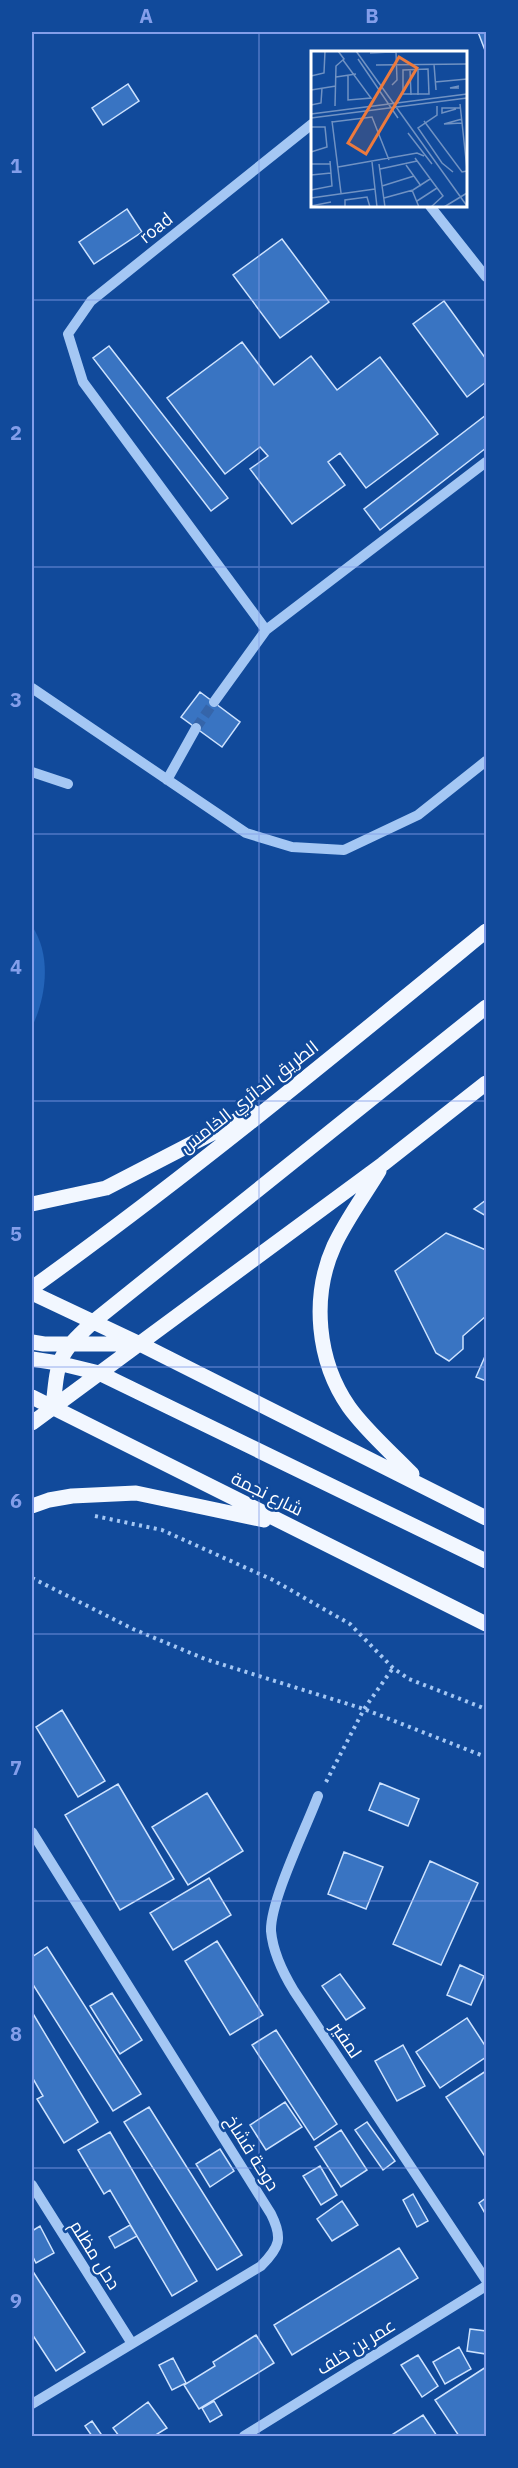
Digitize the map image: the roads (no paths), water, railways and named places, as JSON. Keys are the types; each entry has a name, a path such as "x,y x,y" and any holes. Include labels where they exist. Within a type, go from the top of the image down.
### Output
{"main road":[{"name":"الطريق الدائري الخامس","path":"32,1288 109,1233 285,1095 486,931"},
{"path":"52,1407 58,1363 70,1344 93,1322 486,1007"},
{"path":"32,1423 383,1164 486,1083"},
{"path":"32,1203 106,1188 285,1095"},
{"path":"383,1164 334,1246 325,1273 320,1329 325,1357 335,1383 349,1407 367,1429 423,1484"},
{"path":"32,1293 423,1484 486,1518"},
{"path":"32,1342 140,1344"},
{"path":"32,1359 99,1373 486,1561"},
{"name":"شارع نجمة","path":"32,1397 486,1624"},
{"path":"32,1506 72,1496 136,1492 280,1523"}],"street":[{"name":"road","path":"266,630 83,382 68,334 91,301 311,125"},
{"path":"431,207 486,277"},
{"path":"214,702 266,630 486,462"},
{"path":"32,688 246,833 292,847 344,850 418,815 486,761"},
{"path":"167,780 196,728"},
{"path":"32,772 68,784"},
{"name":"لمفير","path":"318,1796 273,1909 271,1930 275,1952 283,1973 294,1991 486,2280"},
{"name":"دوحة فشاخ","path":"32,1832 277,2227 279,2242 261,2266 131,2342 32,2404"},
{"name":"دحل مظلم","path":"32,2185 131,2342"},
{"name":"عمر بن خلف","path":"244,2436 486,2286"}],"tunnel":[{"path":"196,728 214,702"}]}
